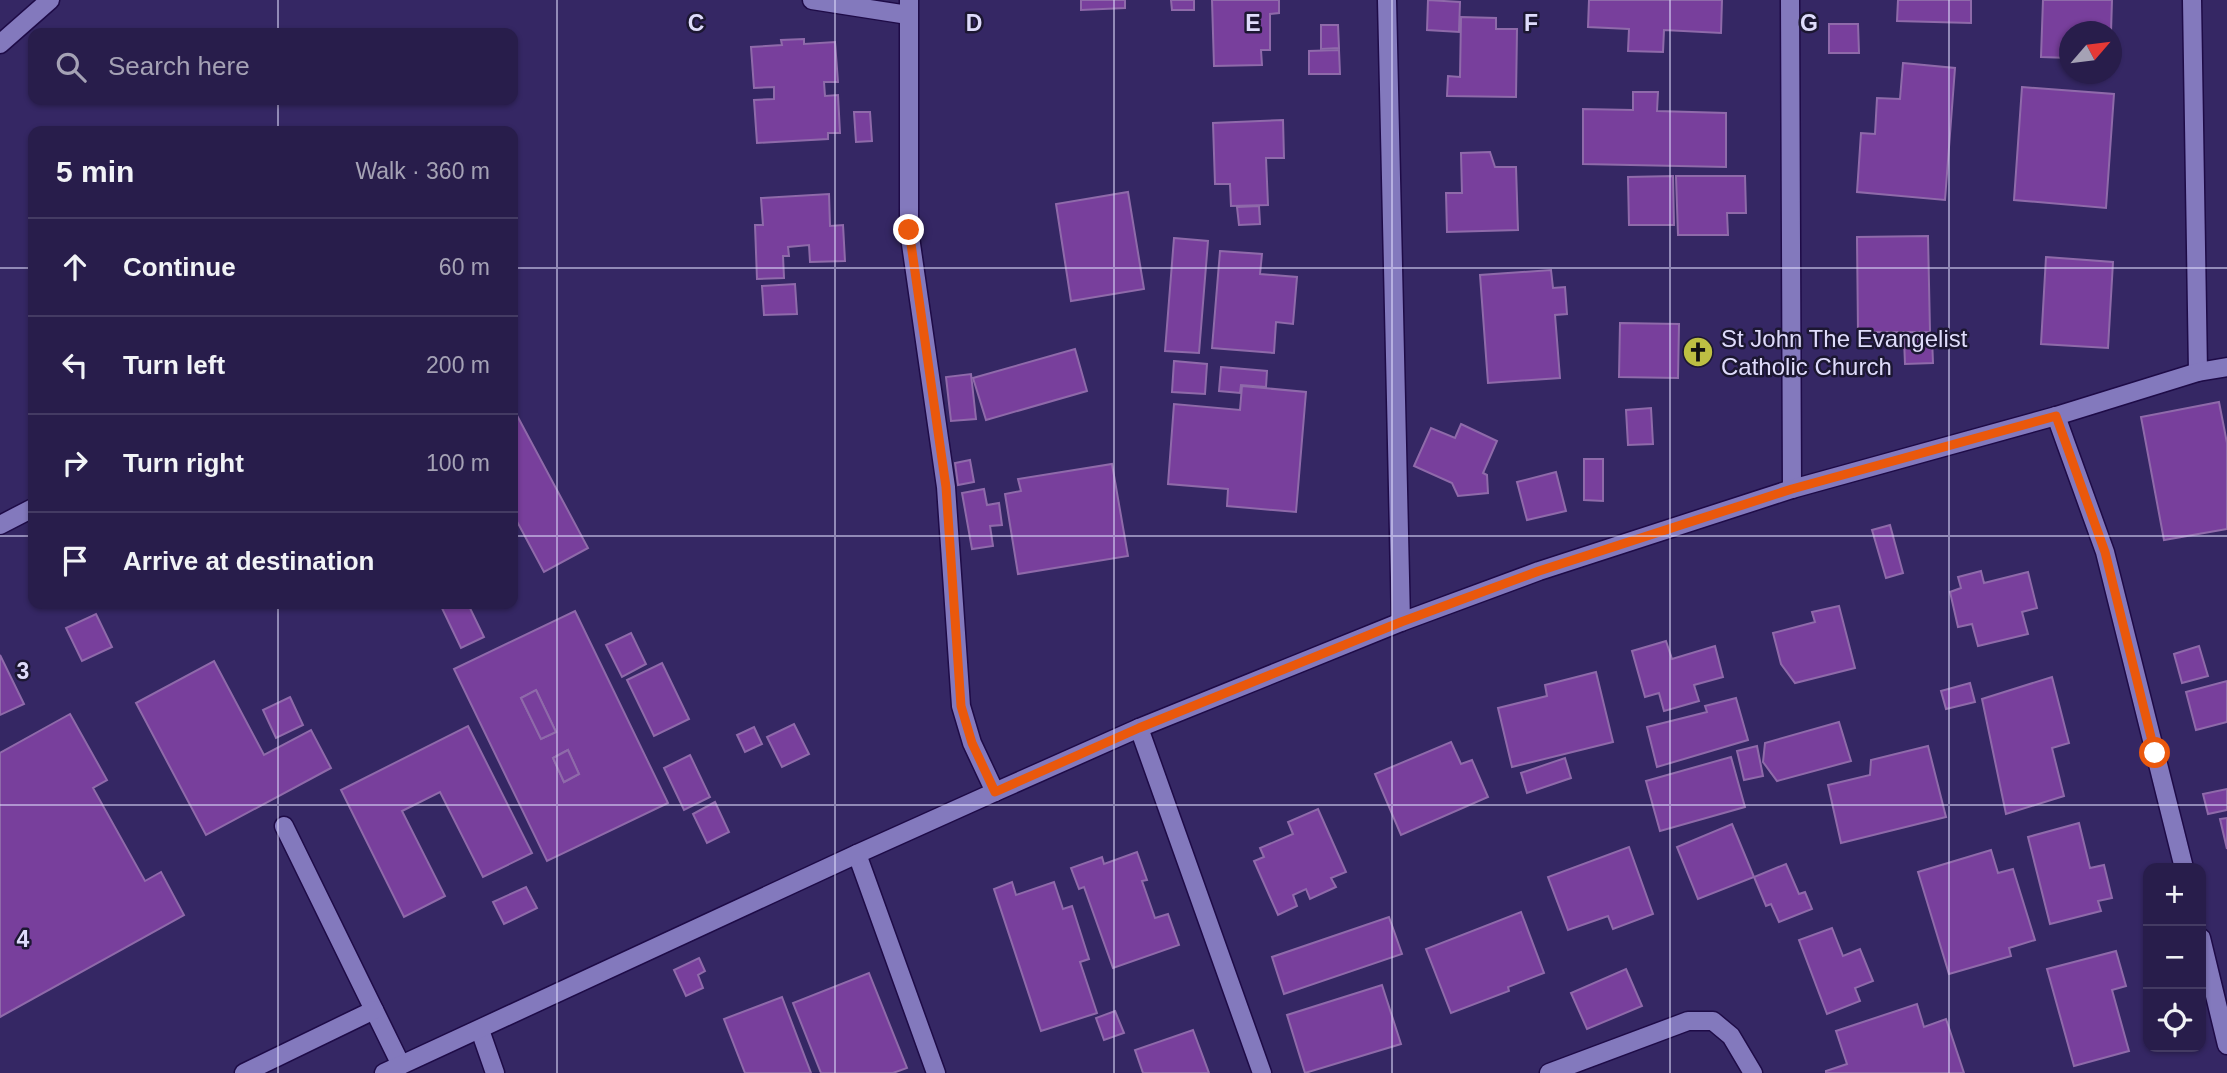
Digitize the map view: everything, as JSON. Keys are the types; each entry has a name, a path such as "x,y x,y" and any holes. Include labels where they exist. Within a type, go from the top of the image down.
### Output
{"street":[{"path":"0,44 50,0"},
{"path":"812,0 908,8 909,230 946,487 961,706 972,743 995,792"},
{"path":"1387,0 1401,622"},
{"path":"1790,0 1792,489"},
{"path":"2192,0 2198,372"},
{"path":"284,826 374,1010 393,1069 857,853 1139,728 1401,622 1539,571 1792,489 2056,416 2198,372 2227,367"},
{"path":"2056,416 2105,552 2183,863"},
{"path":"0,525 28,511"},
{"path":"1139,728 1262,1073"},
{"path":"857,853 936,1073"},
{"path":"2206,959 2227,1045"},
{"path":"244,1073 374,1010"},
{"path":"1549,1073 1688,1021 1713,1021 1731,1036 1753,1073"},
{"path":"480,1030 495,1073"}],"building":[{"path":"1081,0 1125,0 1125,8 1081,10"},
{"path":"1171,0 1194,0 1194,10 1172,10"},
{"path":"1212,0 1279,0 1279,13 1270,14 1270,50 1261,50 1262,65 1214,66"},
{"path":"1428,0 1460,2 1459,32 1427,30"},
{"path":"1589,0 1722,0 1721,33 1664,30 1663,52 1628,51 1629,29 1588,27"},
{"path":"1898,0 1971,0 1971,23 1897,21"},
{"path":"2043,0 2112,0 2111,21 2059,21 2059,58 2041,57"},
{"path":"1461,17 1496,18 1496,29 1517,29 1516,97 1447,96 1448,76 1460,77"},
{"path":"1829,24 1858,24 1859,53 1829,53"},
{"path":"1321,25 1338,25 1339,48 1321,49"},
{"path":"804,39 804,44 835,42 838,82 824,82 825,96 838,95 840,133 828,133 828,139 757,143 754,100 774,99 774,87 754,88 751,47 782,45 781,40"},
{"path":"1339,50 1340,74 1309,74 1309,51"},
{"path":"1903,63 1955,68 1945,200 1857,192 1861,133 1875,134 1877,98 1900,99"},
{"path":"2022,87 2114,94 2106,208 2014,200"},
{"path":"1633,92 1658,92 1657,111 1726,113 1726,167 1583,164 1583,109 1633,110"},
{"path":"854,112 870,112 872,141 856,142"},
{"path":"1283,120 1284,158 1266,158 1268,205 1231,206 1230,184 1215,184 1213,123"},
{"path":"1490,152 1495,167 1516,167 1518,230 1447,232 1446,193 1462,193 1461,153"},
{"path":"1673,176 1674,225 1629,225 1628,177"},
{"path":"1676,176 1745,176 1746,213 1727,213 1728,235 1678,235"},
{"path":"1128,192 1144,289 1071,301 1056,204"},
{"path":"829,194 830,226 843,225 845,261 810,262 809,245 788,247 789,256 783,256 784,278 757,279 755,225 763,225 761,198"},
{"path":"1259,206 1260,224 1239,225 1237,207"},
{"path":"1928,236 1930,332 1858,332 1857,237"},
{"path":"1174,238 1208,241 1199,353 1165,351"},
{"path":"1220,251 1262,254 1260,274 1297,277 1293,324 1276,322 1274,353 1212,348"},
{"path":"2046,257 2113,262 2108,348 2041,344"},
{"path":"1551,270 1553,288 1565,287 1567,314 1555,315 1560,378 1488,383 1480,275"},
{"path":"795,284 797,314 764,315 762,286"},
{"path":"1620,323 1679,324 1678,378 1619,377"},
{"path":"1932,338 1933,363 1905,364 1904,339"},
{"path":"1075,349 1087,391 986,420 973,378"},
{"path":"1174,361 1207,364 1205,394 1172,392"},
{"path":"1221,367 1267,371 1266,387 1241,385 1240,393 1219,391"},
{"path":"971,374 976,419 951,421 946,377"},
{"path":"1242,386 1306,392 1296,512 1227,506 1228,489 1168,484 1174,404 1240,410"},
{"path":"2219,402 2227,443 2227,529 2164,540 2141,417"},
{"path":"1651,408 1653,444 1628,445 1626,410"},
{"path":"518,417 588,548 544,572 518,523"},
{"path":"1461,424 1497,441 1483,473 1487,475 1488,493 1458,496 1452,483 1414,466 1431,428 1455,438"},
{"path":"1584,459 1603,459 1603,501 1584,500"},
{"path":"970,460 974,482 958,485 955,463"},
{"path":"1112,464 1128,556 1018,574 1005,494 1021,491 1018,479"},
{"path":"1556,472 1566,511 1527,520 1517,482"},
{"path":"984,489 987,505 999,503 1002,525 990,526 993,546 972,549 962,493"},
{"path":"1890,525 1903,573 1886,578 1872,530"},
{"path":"1981,571 1984,583 2028,572 2037,608 2022,612 2028,634 1978,646 1972,624 1958,627 1950,592 1961,588 1958,577"},
{"path":"1839,606 1855,668 1795,683 1781,664 1773,633 1815,622 1812,612"},
{"path":"442,609 470,609 484,637 461,648"},
{"path":"575,611 668,803 547,861 454,669","holes":["536,690 556,732 541,739 521,698","568,750 579,774 564,782 553,758"]},
{"path":"96,614 112,647 82,661 66,628"},
{"path":"631,633 646,664 622,677 606,645"},
{"path":"1666,641 1672,659 1715,646 1723,677 1694,685 1699,701 1664,711 1659,693 1645,697 1632,651"},
{"path":"2199,646 2208,676 2182,683 2174,654"},
{"path":"0,655 24,704 0,715"},
{"path":"214,661 264,755 311,730 331,768 206,835 136,703"},
{"path":"662,663 689,719 654,736 627,680"},
{"path":"1596,672 1613,742 1512,767 1498,708 1547,696 1545,685"},
{"path":"2052,677 2069,743 2052,748 2064,796 2006,814 1982,699"},
{"path":"2227,681 2227,722 2196,730 2186,692"},
{"path":"1970,683 1975,702 1946,709 1941,691"},
{"path":"536,690 556,732 541,739 521,698"},
{"path":"290,697 303,725 276,738 263,710"},
{"path":"1736,698 1748,740 1657,767 1647,727 1707,712 1705,706"},
{"path":"70,714 107,780 93,788 145,881 161,872 184,915 0,1017 0,753"},
{"path":"1839,722 1851,761 1777,781 1763,762 1765,743"},
{"path":"794,724 809,754 782,767 767,737"},
{"path":"468,726 532,853 483,877 440,792 402,811 445,896 404,917 341,790"},
{"path":"754,727 762,744 745,752 737,735"},
{"path":"1451,742 1461,764 1472,760 1488,797 1401,835 1375,774"},
{"path":"1757,746 1763,776 1744,780 1737,751"},
{"path":"1928,746 1946,817 1841,843 1828,785 1870,775 1871,760"},
{"path":"568,750 579,774 564,782 553,758"},
{"path":"690,755 710,797 684,810 664,768"},
{"path":"1731,757 1745,807 1660,831 1646,781"},
{"path":"1565,758 1571,778 1527,793 1521,773"},
{"path":"2227,789 2227,810 2208,814 2203,794"},
{"path":"715,802 729,832 707,843 693,814"},
{"path":"1318,809 1346,872 1331,878 1336,887 1310,899 1306,889 1293,895 1297,906 1278,915 1254,861 1264,857 1260,848 1293,834 1288,822"},
{"path":"2227,818 2227,849 2220,819"},
{"path":"2079,823 2090,868 2104,865 2112,898 2098,901 2101,911 2050,924 2028,837"},
{"path":"1732,824 1754,877 1698,899 1677,847"},
{"path":"1629,847 1653,914 1613,929 1608,916 1568,930 1548,877"},
{"path":"1991,850 1998,873 2013,869 2035,940 2009,948 2011,956 1949,974 1918,872"},
{"path":"1137,852 1147,880 1142,881 1155,918 1168,914 1179,945 1113,968 1084,887 1079,889 1071,868 1102,857 1104,864"},
{"path":"1786,864 1799,894 1805,892 1812,909 1779,922 1771,904 1766,906 1754,877"},
{"path":"1012,882 1016,895 1054,882 1063,909 1072,906 1089,959 1080,962 1097,1013 1041,1031 994,889"},
{"path":"526,887 537,908 504,924 493,902"},
{"path":"1521,912 1544,973 1508,987 1509,991 1451,1013 1426,949"},
{"path":"1389,917 1402,954 1284,994 1272,957"},
{"path":"1832,928 1843,956 1860,949 1873,981 1855,988 1860,1001 1827,1014 1799,940"},
{"path":"2116,951 2126,986 2112,990 2129,1051 2074,1066 2047,969"},
{"path":"699,958 705,971 698,975 703,988 686,996 674,970"},
{"path":"1626,969 1642,1006 1587,1029 1571,993"},
{"path":"869,973 907,1068 893,1073 821,1073 793,1003"},
{"path":"1382,985 1401,1044 1305,1073 1287,1015"},
{"path":"782,997 811,1073 745,1073 724,1019"},
{"path":"1917,1004 1924,1027 1946,1019 1964,1073 1826,1073 1847,1064 1836,1031"},
{"path":"1115,1011 1124,1033 1104,1040 1096,1018"},
{"path":"1193,1030 1209,1073 1143,1073 1135,1050"}],"place":[{"name":"St John The Evangelist Catholic Church","path":"1698,352"}],"route":[{"path":"909,230 946,487 961,706 972,743 995,792 1139,728 1401,622 1539,571 1792,489 2056,416 2105,552 2155,753"}]}
